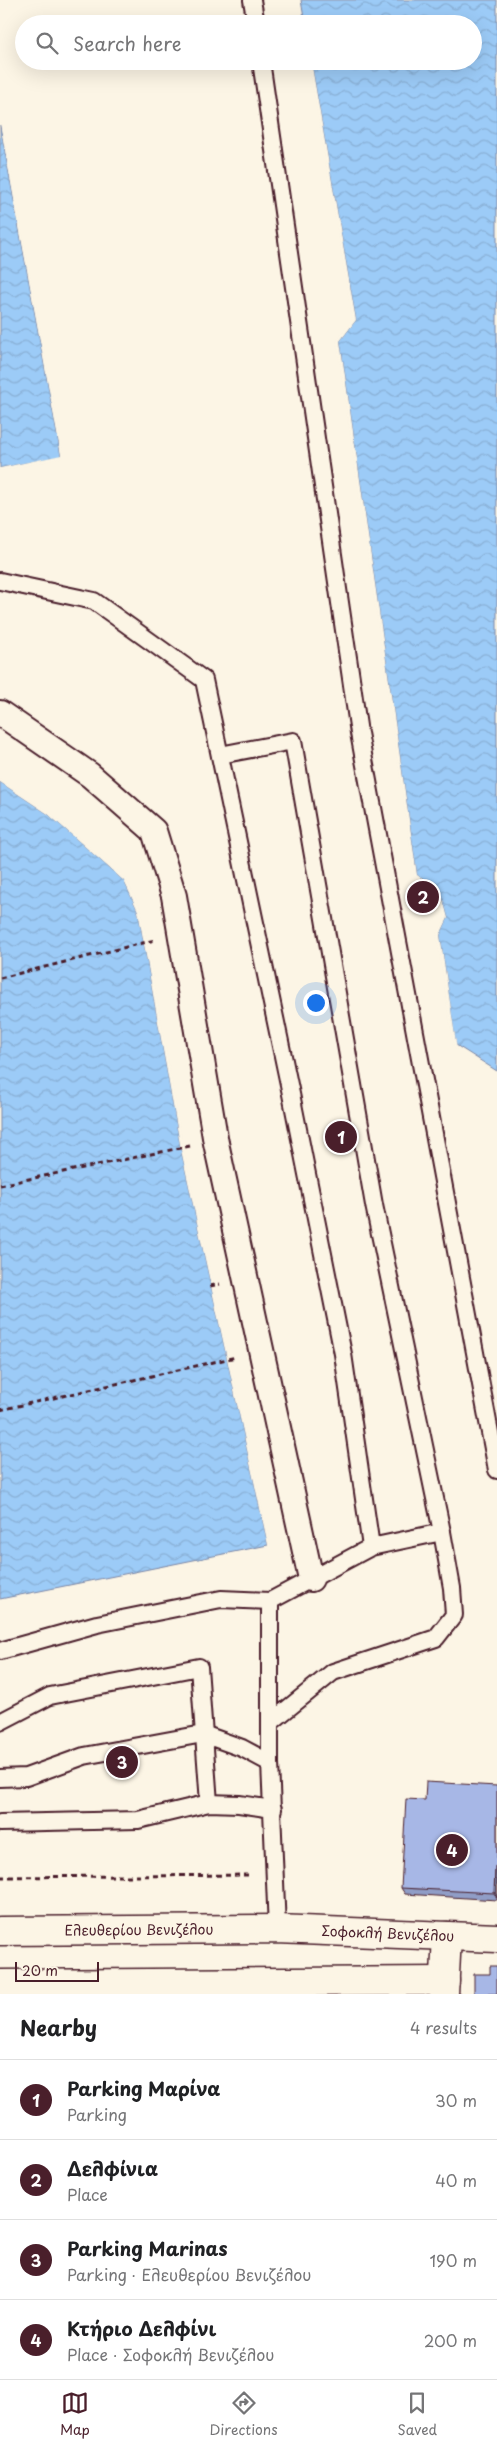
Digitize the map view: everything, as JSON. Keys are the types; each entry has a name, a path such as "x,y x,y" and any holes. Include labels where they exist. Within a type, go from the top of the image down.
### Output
{"main road":[{"name":"Ελευθερίου Βενιζέλου","path":"0,1931 277,1929"},
{"name":"Σοφοκλή Βενιζέλου","path":"277,1929 497,1938"},
{"path":"0,1984 445,1987 447,1936"}],"street":[{"path":"0,713 90,775 154,831 174,896 216,1142 311,1579"}],"lane":[{"path":"252,0 254,15"},
{"path":"262,70 360,733 497,1470"},
{"path":"0,581 94,601 204,680 343,1354 371,1547"},
{"path":"220,755 293,741 374,1205 442,1532 452,1588 454,1615 436,1638 333,1672 270,1723"},
{"path":"0,1651 97,1624 221,1598 270,1601 371,1547 442,1532"},
{"path":"270,1601 270,1763 277,1929"},
{"path":"0,1722 50,1696 199,1667 208,1803"},
{"path":"0,1778 26,1777 84,1756 203,1734 242,1748 270,1763"},
{"path":"0,1823 138,1820 208,1803 239,1804 272,1809"}],"path":[{"path":"0,978 153,941"},
{"path":"0,1185 188,1146"},
{"path":"0,1410 233,1357"},
{"path":"0,1877 276,1875"}],"water":[{"path":"301,0 497,0 497,1071 456,1045 440,935 448,918 441,892 417,875 340,341 356,320 313,70 482,70 482,15 304,15"},
{"path":"0,125 61,456 0,468"},
{"path":"0,782 48,814 124,881 138,911 181,1150 268,1545 0,1599"}],"pier":[{"path":"311,70 313,70 356,320 340,341 417,875 441,892 448,918 440,935 457,1049 454,1046 437,935 446,918 439,893 415,876 337,341 353,319"},
{"path":"0,123 2,125 63,456 61,458 0,470 0,468 61,455"},
{"path":"0,780 50,813 126,880 141,910 183,1149 270,1545 268,1545 181,1150 138,911 124,881 48,814 0,782"}],"building":[{"path":"426,1782 497,1786 497,1867 495,1866 494,1893 401,1888 406,1799 425,1800"},
{"path":"490,1966 497,1966 497,1994 474,1994 474,1974 490,1974"}],"place":[{"name":"Δελφίνια","path":"423,897"},
{"name":"Parking Μαρίνα","path":"341,1137"},
{"name":"Parking Marinas","path":"122,1762"},
{"name":"Κτήριο Δελφίνι","path":"452,1850"}]}
